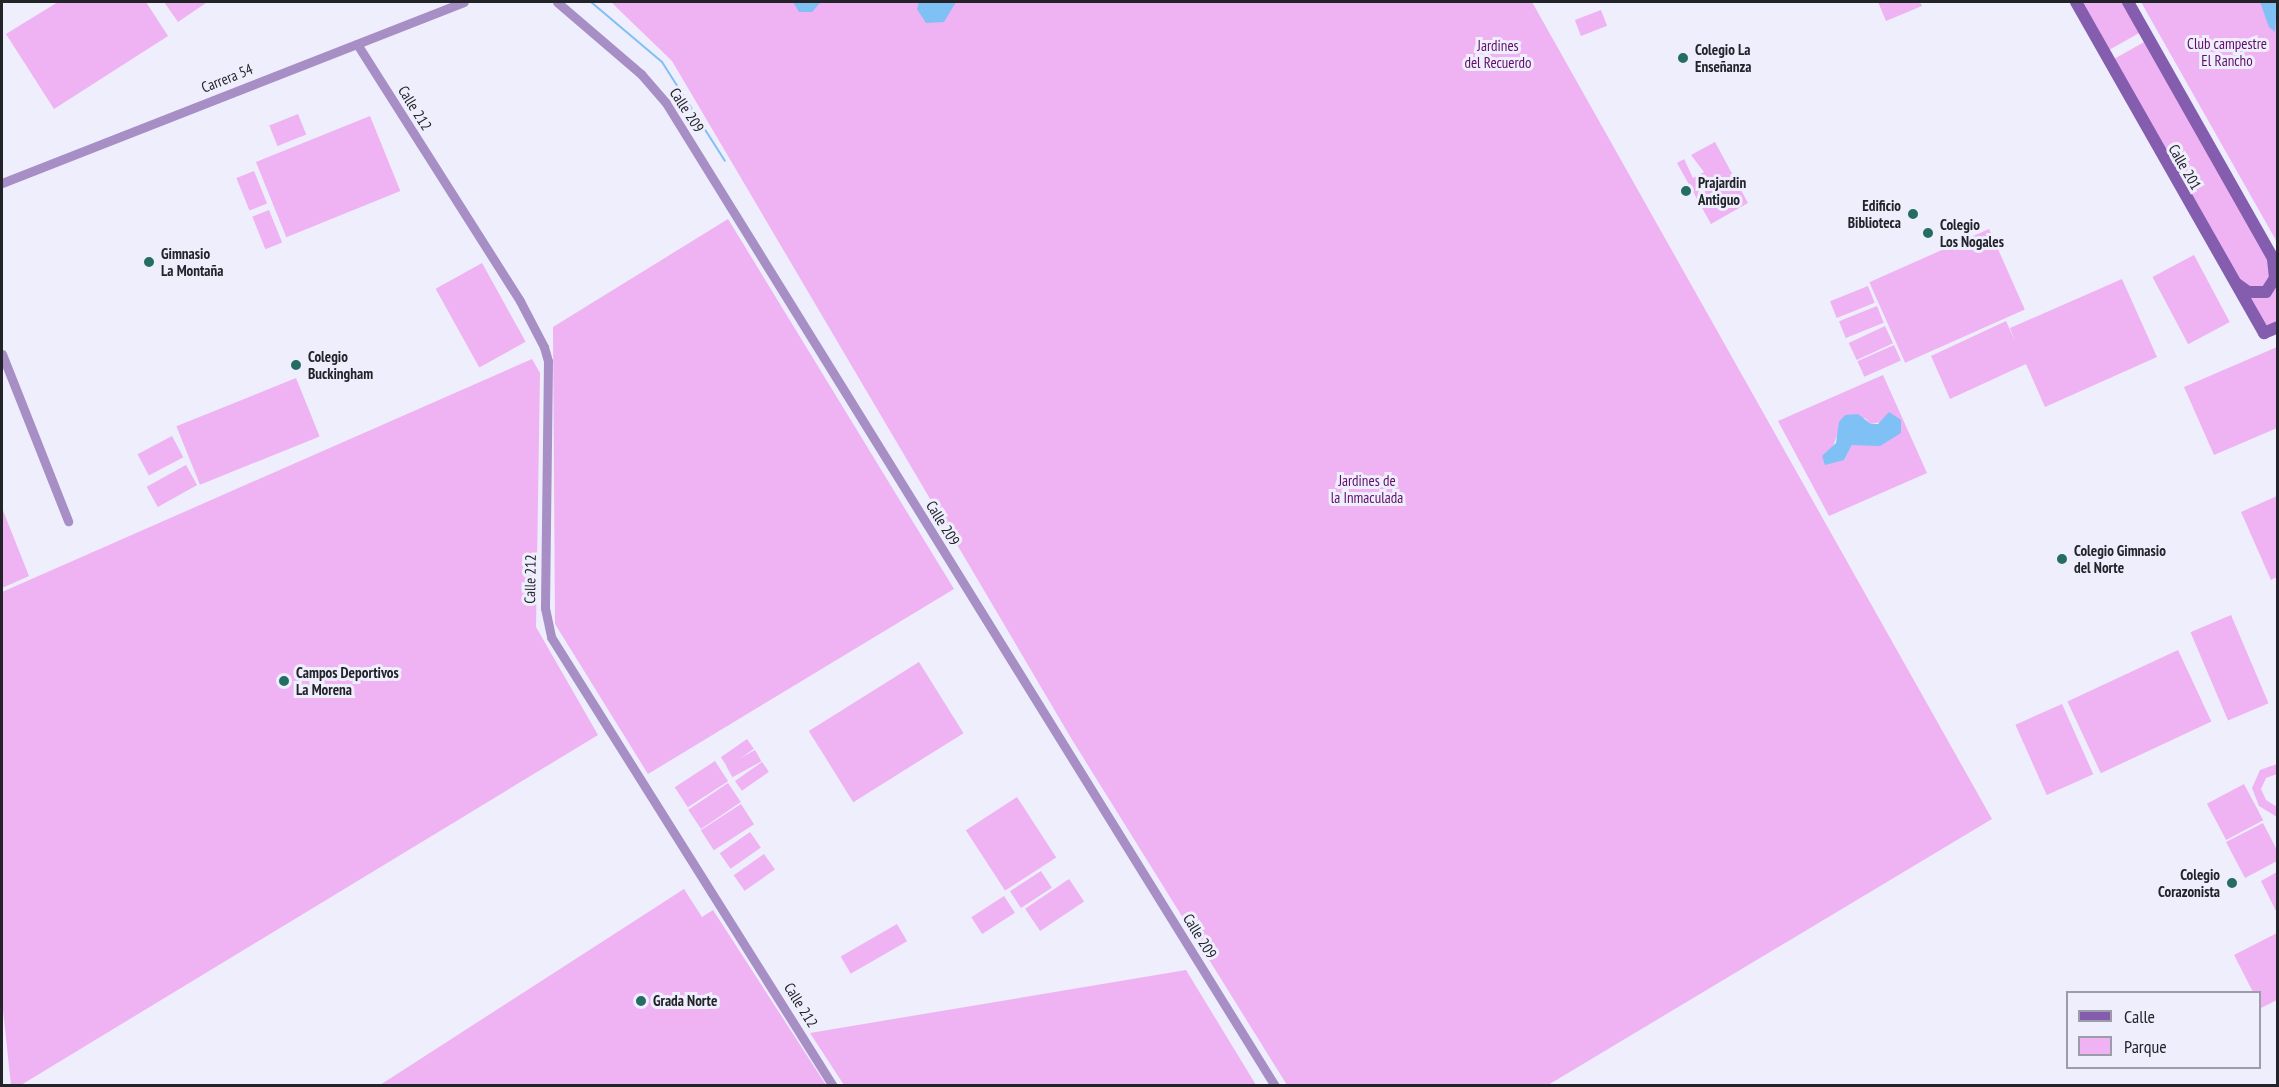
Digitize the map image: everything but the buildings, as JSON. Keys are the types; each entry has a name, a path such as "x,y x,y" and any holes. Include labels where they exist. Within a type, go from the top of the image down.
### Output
{"main road":[{"name":"Calle 201","path":"2076,2 2264,333 2277,327"},
{"name":"Calle 201","path":"2128,2 2275,263"},
{"path":"2232,279 2248,292 2266,292 2275,278 2275,263"}],"street":[{"name":"Carrera 54","path":"2,182 464,2"},
{"name":"Calle 209","path":"557,2 641,74 666,103 1275,1086"},
{"name":"Calle 212","path":"357,44 520,301 544,347 548,361 545,608 551,637 833,1086"},
{"path":"2,354 68,521"}],"green space":[{"path":"58,2 146,2 168,36 54,109 6,34"},
{"path":"164,2 204,2 206,3 178,22"},
{"name":"Jardines de la Inmaculada","path":"611,2 1532,2 1992,819 1548,1085 1287,1085 1071,738 672,61"},
{"path":"1878,2 1920,2 1922,6 1886,21"},
{"path":"2081,2 2124,2 2141,32 2109,50"},
{"name":"Club campestre El Rancho","path":"2141,2 2277,2 2277,242"},
{"path":"1601,10 1607,26 1581,36 1575,20"},
{"path":"2146,41 2270,259 2269,282 2259,290 2243,285 2114,59"},
{"path":"298,114 306,134 277,146 269,126"},
{"path":"370,116 400,191 286,237 256,162"},
{"path":"1715,142 1748,203 1711,224 1677,163 1684,159 1693,178 1704,172 1691,155"},
{"path":"254,171 267,203 249,211 236,178"},
{"path":"269,210 282,242 265,249 252,217"},
{"path":"728,219 954,589 648,774 555,624 553,327"},
{"path":"1989,229 2025,309 1905,363 1869,282"},
{"path":"2194,255 2230,322 2188,344 2153,277"},
{"path":"482,263 526,342 479,367 436,289"},
{"path":"2122,279 2157,357 2045,407 2026,364 1950,399 1931,356 2006,321 2015,341 2010,328"},
{"path":"2277,279 2277,324 2266,329 2244,291 2251,295"},
{"path":"1868,286 1875,303 1837,318 1830,301"},
{"path":"1877,306 1884,323 1846,338 1839,321"},
{"path":"1885,326 1893,343 1857,360 1849,343"},
{"path":"1894,345 1901,361 1864,377 1857,361"},
{"path":"2277,347 2277,428 2214,455 2184,387"},
{"name":"Campos Deportivos La Morena","path":"532,359 540,373 536,627 598,735 21,1085 11,1085 2,1001 2,592"},
{"path":"1883,375 1927,473 1829,516 1778,421","holes":["1865,418 1871,424 1882,422 1869,445 1852,445 1844,460 1823,456 1832,449 1839,430"]},
{"path":"296,378 320,436 200,485 176,426"},
{"path":"172,436 183,457 149,476 138,454"},
{"path":"186,465 197,485 158,507 147,487"},
{"path":"2277,496 2277,577 2271,580 2241,512"},
{"path":"2,508 29,576 2,588"},
{"path":"2231,615 2269,703 2228,721 2190,632"},
{"path":"2178,650 2211,722 2101,773 2067,702"},
{"path":"919,662 964,733 853,802 809,731"},
{"path":"2062,704 2093,774 2047,795 2015,725"},
{"path":"747,739 754,749 728,767 721,757"},
{"path":"755,750 761,761 732,777 726,766"},
{"path":"715,761 728,781 688,807 675,787"},
{"path":"762,762 769,772 742,791 735,781"},
{"path":"2277,764 2277,774 2266,778 2261,789 2266,800 2277,807 2277,817 2259,806 2252,788 2260,770"},
{"path":"728,783 741,802 701,829 688,810"},
{"path":"2244,784 2263,820 2226,840 2207,804"},
{"path":"1017,797 1056,857 1005,891 966,830"},
{"path":"741,804 754,824 714,850 701,830"},
{"path":"2263,823 2277,850 2277,861 2245,878 2226,842"},
{"path":"750,832 761,848 731,869 720,853"},
{"path":"764,854 775,870 745,891 734,875"},
{"path":"1041,871 1052,888 1021,908 1010,891"},
{"path":"2277,872 2277,913 2261,881"},
{"path":"1069,879 1084,901 1040,931 1025,909"},
{"name":"Grada Norte","path":"684,889 702,917 713,910 826,1085 380,1085"},
{"path":"1004,896 1015,913 982,934 971,917"},
{"path":"897,924 907,941 851,974 841,956"},
{"path":"2277,933 2277,1000 2261,1008 2261,991 2252,991 2234,955"},
{"path":"1186,970 1256,1085 844,1085 810,1033"}],"water":[{"path":"793,2 829,2 820,3 812,12 799,12"},
{"path":"919,2 956,2 944,22 926,23 917,9"},
{"path":"2260,2 2277,2 2275,32 2269,27"},
{"path":"1889,412 1901,420 1901,433 1880,446 1852,445 1844,460 1825,465 1822,456 1836,443 1839,422 1845,415 1858,414 1871,424 1878,424"}],"waterway":[{"path":"591,2 662,62 725,161"}],"place":[{"name":"Colegio La Enseñanza","path":"1683,58"},
{"name":"Prajardin Antiguo","path":"1686,191"},
{"name":"Edificio Biblioteca","path":"1913,214"},
{"name":"Colegio Los Nogales","path":"1928,233"},
{"name":"Gimnasio La Montaña","path":"149,262"},
{"name":"Colegio Buckingham","path":"296,365"},
{"name":"Colegio Gimnasio del Norte","path":"2062,559"},
{"name":"Campos Deportivos La Morena","path":"284,681"},
{"name":"Colegio Corazonista","path":"2232,883"},
{"name":"Grada Norte","path":"641,1001"}],"park label":[{"name":"Jardines del Recuerdo","path":"1498,54"}]}
